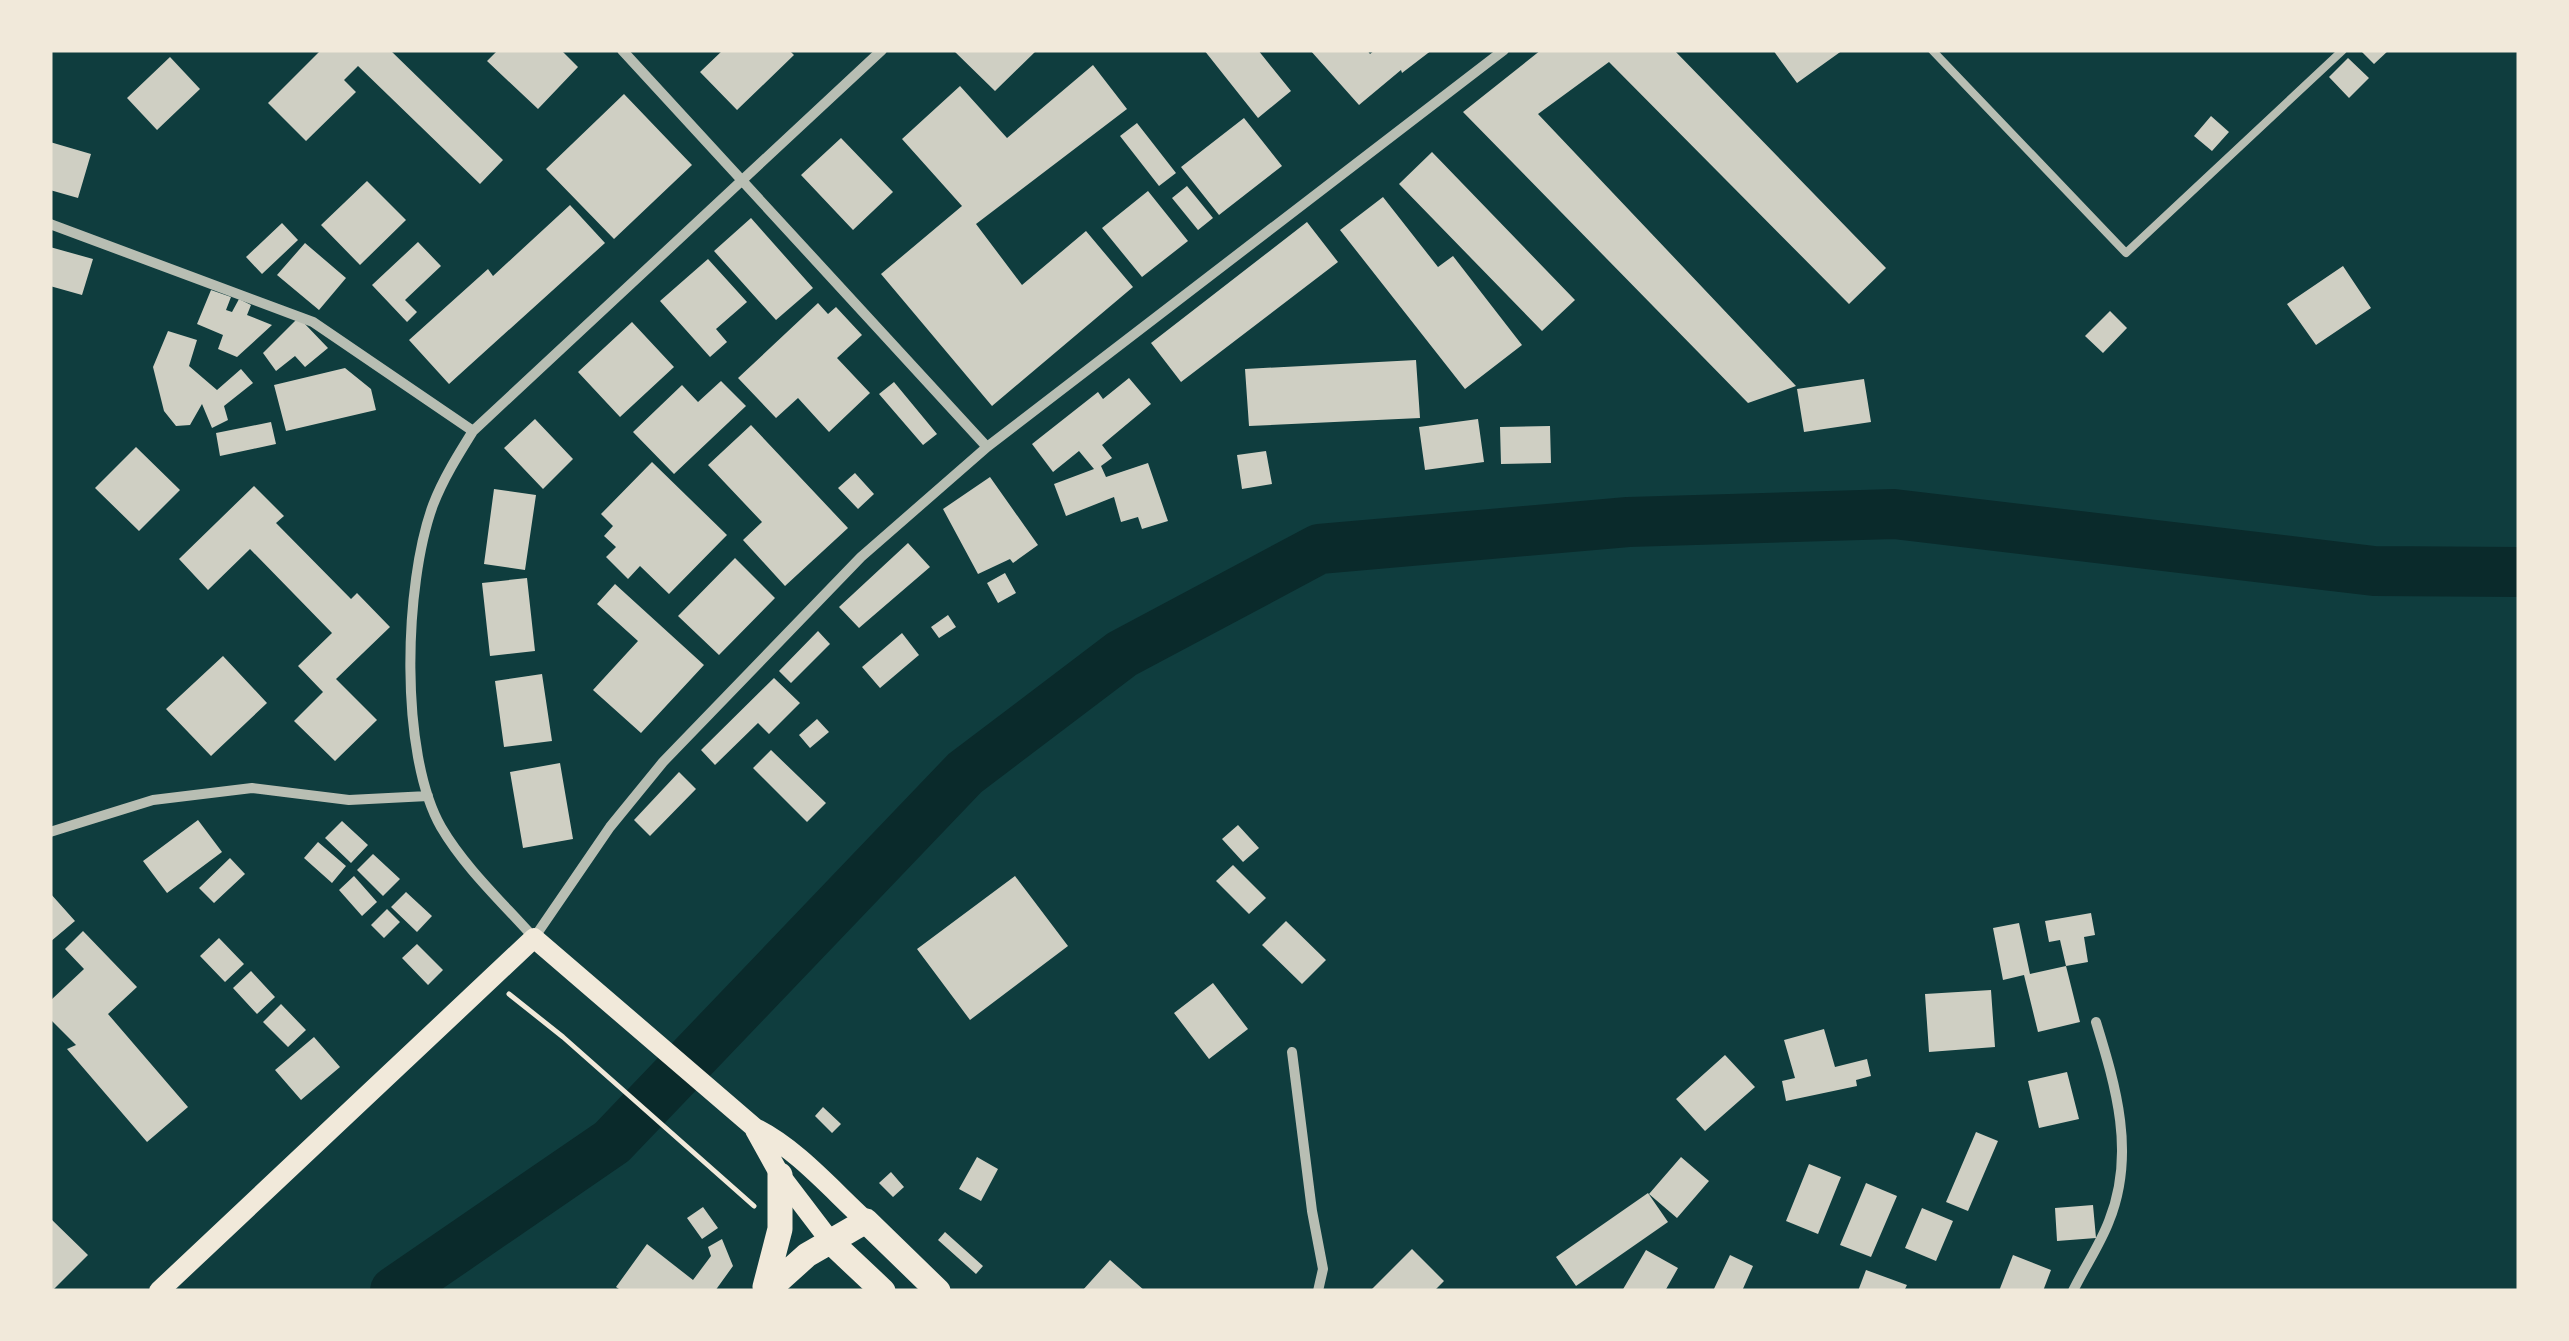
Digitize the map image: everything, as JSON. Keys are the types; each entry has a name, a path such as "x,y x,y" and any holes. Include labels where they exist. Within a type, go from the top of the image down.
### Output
{"highway":[{"path":"765,1291 780,1229 780,1174"},
{"path":"765,1291 796,1264 866,1221 938,1291"},
{"path":"831,1242 871,1287 894,1249"}],"main road":[{"path":"159,1291 534,938 866,1221"},
{"path":"754,1128 780,1174 831,1242"}],"street":[{"path":"622,50 987,447"},
{"path":"882,50 473,432 433,506 422,548 409,692 414,740 440,826 465,861 534,938 610,827 662,762 861,557 987,447 1504,50"},
{"path":"50,224 313,322 473,432"},
{"path":"50,832 153,800 252,788 349,800 428,796"},
{"path":"2073,1291 2109,1222 2118,1190 2122,1140 2118,1096 2096,1022"},
{"path":"1292,1052 1323,1269 1318,1291"}],"lane":[{"path":"1932,50 2126,253 2343,50"}],"path":[{"path":"491,980 563,1037 780,1229"}],"building":[{"path":"321,50 390,50 503,160 480,184 358,66 344,80 356,92 306,141 268,103"},
{"path":"498,50 561,50 578,67 538,109 487,61"},
{"path":"723,50 789,50 794,55 737,110 700,72"},
{"path":"953,50 1037,50 995,91"},
{"path":"1204,50 1258,50 1291,91 1258,118"},
{"path":"1310,50 1367,50 1370,54 1375,50 1432,50 1359,105"},
{"path":"1541,50 1674,50 1886,268 1849,304 1609,62 1538,114 1796,386 1748,403 1463,112"},
{"path":"1773,50 1843,50 1797,83"},
{"path":"2360,50 2389,50 2374,64"},
{"path":"170,57 200,89 157,130 127,98"},
{"path":"2348,58 2369,78 2349,98 2329,77"},
{"path":"1093,65 1127,109 976,224 1022,285 1086,231 1133,287 992,406 881,274 962,206 902,139 960,86 1007,138"},
{"path":"624,94 692,165 614,239 546,169"},
{"path":"2211,116 2229,132 2212,151 2194,136"},
{"path":"1244,118 1282,166 1219,215 1181,167"},
{"path":"1137,123 1176,173 1159,186 1120,136"},
{"path":"841,138 893,192 853,230 801,175"},
{"path":"50,142 91,154 78,198 50,190"},
{"path":"1432,152 1575,300 1542,331 1399,184"},
{"path":"367,181 406,220 360,265 321,225"},
{"path":"1187,186 1213,218 1198,230 1172,198"},
{"path":"1148,191 1188,241 1142,277 1102,228"},
{"path":"1383,197 1438,267 1453,256 1522,345 1465,389 1340,230"},
{"path":"570,205 605,243 449,384 409,340 488,269 493,276"},
{"path":"751,218 813,288 776,320 714,251"},
{"path":"1307,222 1338,262 1181,382 1151,343"},
{"path":"282,223 298,240 262,274 246,257"},
{"path":"418,242 441,266 405,300 417,312 407,322 372,285"},
{"path":"305,243 346,278 319,310 277,275"},
{"path":"50,247 93,259 82,295 50,286"},
{"path":"708,259 747,302 716,329 727,342 710,357 660,301"},
{"path":"2343,266 2371,308 2316,345 2287,304"},
{"path":"211,290 231,297 226,310 232,312 239,299 251,305 247,315 272,325 237,357 218,349 223,335 197,324"},
{"path":"818,303 828,314 836,307 862,335 837,358 870,393 829,432 798,398 776,418 738,378"},
{"path":"2110,311 2127,328 2103,353 2085,336"},
{"path":"296,320 304,323 328,348 305,367 295,356 276,371 263,353"},
{"path":"632,322 674,367 620,417 578,372"},
{"path":"168,331 197,340 189,366 217,390 241,369 253,383 224,406 228,420 212,428 202,404 190,425 176,426 164,411 153,367"},
{"path":"1416,360 1420,418 1249,426 1245,369"},
{"path":"345,368 371,389 376,410 286,431 274,385"},
{"path":"1129,378 1151,404 1102,445 1112,458 1101,466 1106,477 1148,463 1168,521 1142,529 1138,517 1121,522 1114,497 1066,516 1054,484 1094,469 1079,451 1053,472 1032,444 1098,392 1103,399"},
{"path":"1864,379 1871,422 1804,432 1797,389"},
{"path":"721,381 746,406 674,474 633,432 682,385 698,402"},
{"path":"894,382 937,434 923,445 879,394"},
{"path":"535,419 573,459 543,489 504,448"},
{"path":"1478,419 1484,462 1425,470 1419,427"},
{"path":"271,422 276,444 220,456 216,433"},
{"path":"751,425 848,528 785,586 743,540 762,522 708,465"},
{"path":"1550,426 1551,463 1501,464 1500,427"},
{"path":"136,447 180,490 139,531 95,488"},
{"path":"1266,451 1272,484 1242,489 1237,455"},
{"path":"652,462 727,535 669,594 640,566 628,579 606,557 616,547 604,536 613,526 601,514"},
{"path":"855,473 874,494 858,509 838,488"},
{"path":"990,477 1038,545 1013,563 1010,559 978,574 943,509"},
{"path":"254,486 284,516 276,523 351,599 357,593 390,627 336,679 377,720 335,761 294,721 323,692 298,666 332,633 250,549 208,590 179,559"},
{"path":"494,489 536,495 525,570 484,564"},
{"path":"908,543 930,567 859,628 839,607"},
{"path":"735,558 775,598 719,655 678,616"},
{"path":"1005,573 1016,593 998,603 987,583"},
{"path":"527,578 535,651 490,656 482,583"},
{"path":"615,584 704,665 641,733 593,690 638,641 597,604"},
{"path":"948,615 956,627 939,638 931,627"},
{"path":"818,631 830,644 791,683 779,671"},
{"path":"902,633 919,655 880,688 862,667"},
{"path":"223,656 267,703 211,756 166,709"},
{"path":"542,674 552,741 504,747 495,681"},
{"path":"774,678 800,703 769,734 758,723 715,765 701,750"},
{"path":"817,719 829,732 810,748 799,735"},
{"path":"771,750 826,803 807,822 753,768"},
{"path":"560,763 573,839 523,848 510,772"},
{"path":"679,772 696,789 650,836 634,820"},
{"path":"198,820 222,852 167,893 143,861"},
{"path":"342,821 368,845 351,863 325,838"},
{"path":"1238,825 1259,848 1243,862 1222,839"},
{"path":"318,842 346,866 332,883 304,858"},
{"path":"373,854 400,879 383,896 357,870"},
{"path":"230,858 245,874 214,903 199,888"},
{"path":"1233,865 1266,898 1249,914 1216,881"},
{"path":"354,876 377,902 362,916 339,890"},
{"path":"1015,876 1068,946 970,1020 917,949"},
{"path":"406,892 432,916 417,932 391,907"},
{"path":"50,893 75,921 50,942"},
{"path":"387,909 400,922 384,938 371,925"},
{"path":"2091,913 2095,935 2084,937 2088,962 2066,966 2060,940 2049,942 2045,921"},
{"path":"1286,921 1326,960 1302,984 1262,945"},
{"path":"2019,923 2030,974 2066,966 2080,1022 2038,1032 2024,975 2003,980 1993,928"},
{"path":"83,931 137,987 108,1014 188,1107 147,1142 67,1049 76,1045 50,1019 50,1001 84,969 65,949"},
{"path":"219,938 244,964 225,982 200,956"},
{"path":"417,944 443,970 428,985 402,958"},
{"path":"251,971 275,997 257,1014 233,988"},
{"path":"1213,983 1248,1029 1209,1059 1174,1013"},
{"path":"1991,990 1995,1047 1929,1052 1925,994"},
{"path":"281,1004 306,1030 288,1047 263,1022"},
{"path":"1824,1029 1835,1067 1867,1059 1871,1076 1856,1080 1857,1086 1786,1101 1782,1081 1795,1078 1784,1040"},
{"path":"314,1037 340,1067 301,1100 275,1070"},
{"path":"1725,1055 1755,1087 1705,1131 1676,1099"},
{"path":"2067,1072 2079,1119 2039,1128 2028,1081"},
{"path":"823,1107 841,1124 832,1133 815,1116"},
{"path":"1976,1132 1998,1141 1968,1211 1946,1202"},
{"path":"977,1157 998,1169 981,1201 959,1189"},
{"path":"1681,1157 1709,1181 1677,1218 1649,1194"},
{"path":"1809,1164 1841,1177 1818,1234 1786,1221"},
{"path":"891,1172 904,1187 893,1197 879,1183"},
{"path":"1866,1183 1897,1196 1871,1257 1840,1245"},
{"path":"1648,1193 1668,1222 1576,1286 1556,1257"},
{"path":"2093,1205 2096,1238 2057,1241 2055,1208"},
{"path":"703,1207 718,1228 702,1239 687,1218"},
{"path":"1922,1208 1953,1221 1936,1261 1905,1248"},
{"path":"50,1218 88,1255 52,1291 50,1291"},
{"path":"945,1232 983,1266 976,1274 938,1240"},
{"path":"722,1239 733,1266 715,1291 622,1291 616,1287 647,1244 693,1280 711,1256 708,1247"},
{"path":"1412,1249 1444,1281 1434,1291 1370,1291"},
{"path":"1646,1250 1678,1268 1665,1291 1622,1291"},
{"path":"1730,1255 1753,1266 1742,1291 1713,1291"},
{"path":"2013,1255 2051,1270 2043,1291 1999,1291"},
{"path":"1110,1260 1145,1291 1082,1291"},
{"path":"1866,1270 1907,1285 1904,1291 1858,1291"}],"waterway":[{"path":"395,1291 612,1142 965,773 1122,654 1319,549 1628,522 1894,514 2374,571 2519,572"}]}
